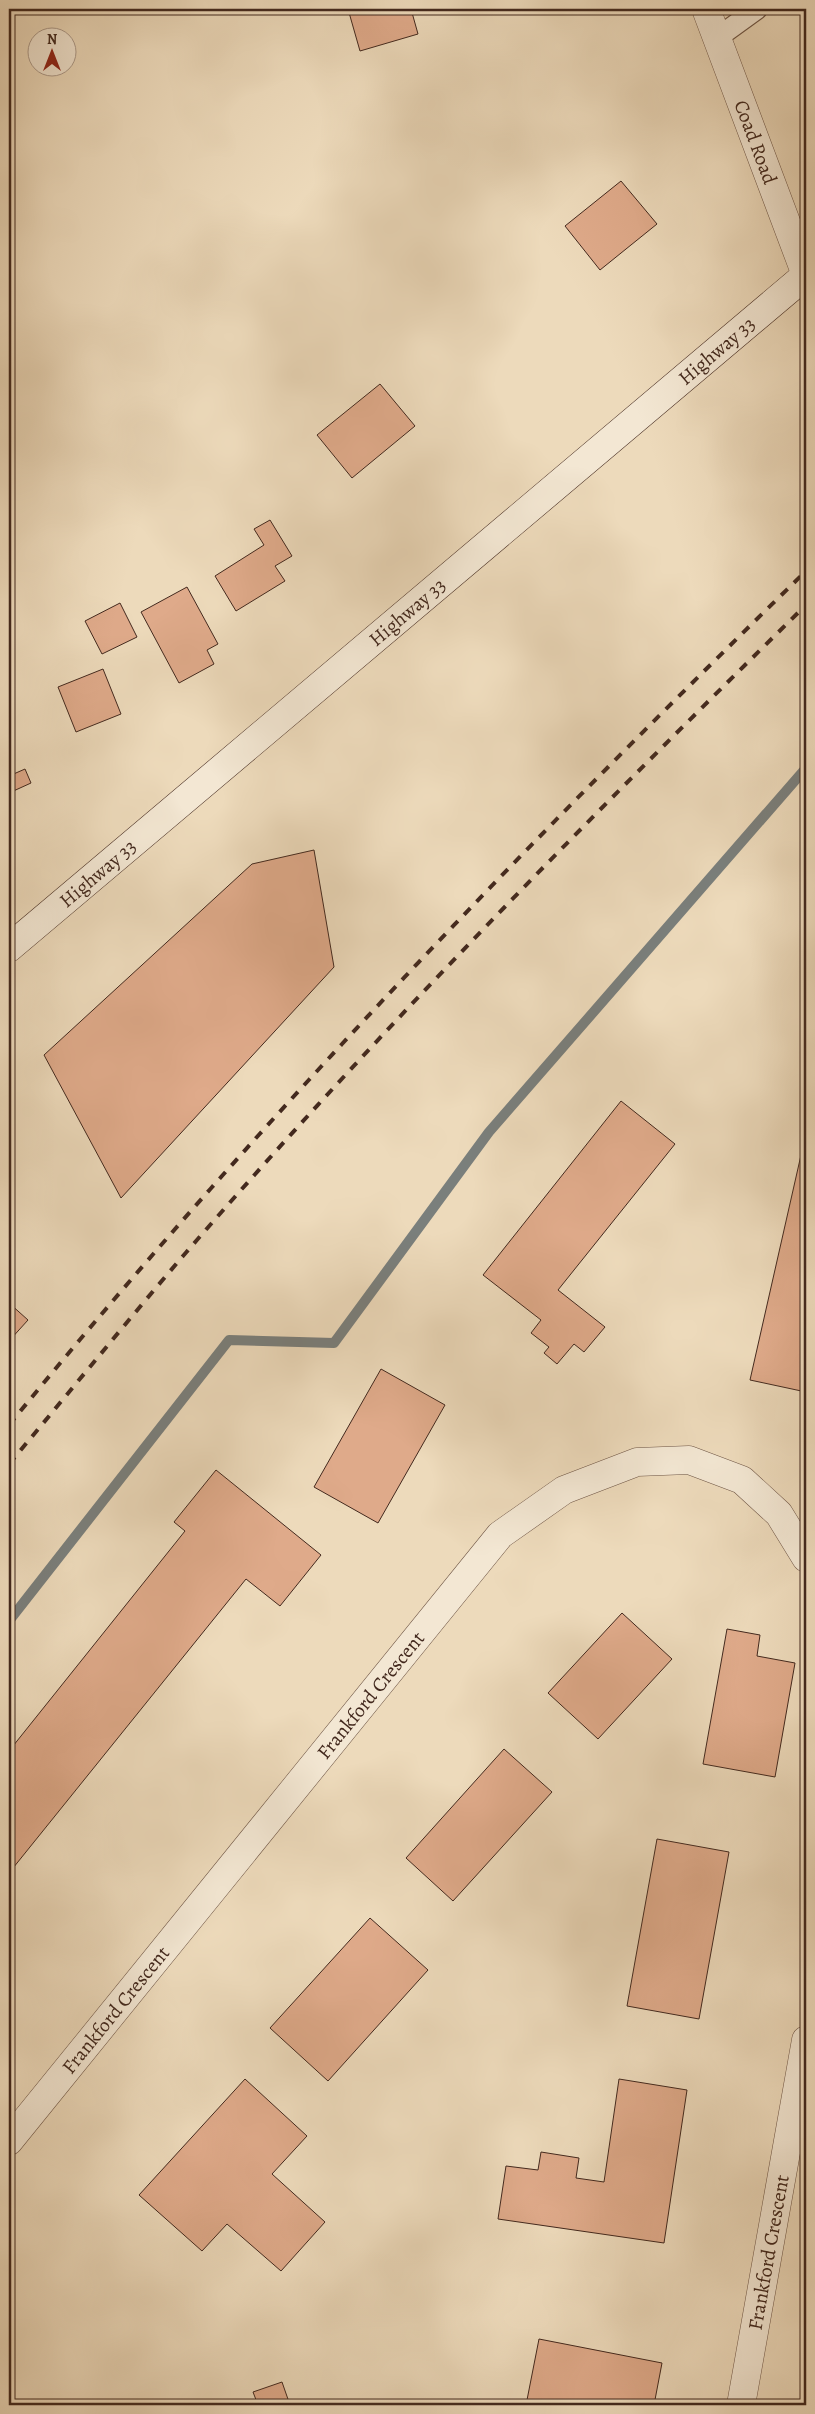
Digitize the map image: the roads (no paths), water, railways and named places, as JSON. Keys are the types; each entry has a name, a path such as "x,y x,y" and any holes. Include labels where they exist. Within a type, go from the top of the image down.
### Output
{"street":[{"name":"Coad Road","path":"706,9 806,275"},
{"name":"Highway 33","path":"9,948 806,275"},
{"name":"Frankford Crescent","path":"9,2141 500,1535 564,1490 636,1462 689,1460 742,1480 779,1514 806,1558"},
{"name":"Frankford Crescent","path":"741,2405 806,2040"}],"lane":[{"path":"717,38 757,9"}],"waterway":[{"path":"9,1621 229,1340 334,1343 489,1132 806,768"}],"railway":[{"path":"9,1425 198,1202 296,1094 496,881 806,571"},
{"path":"9,1464 183,1256 333,1088 567,843 806,605"}]}
